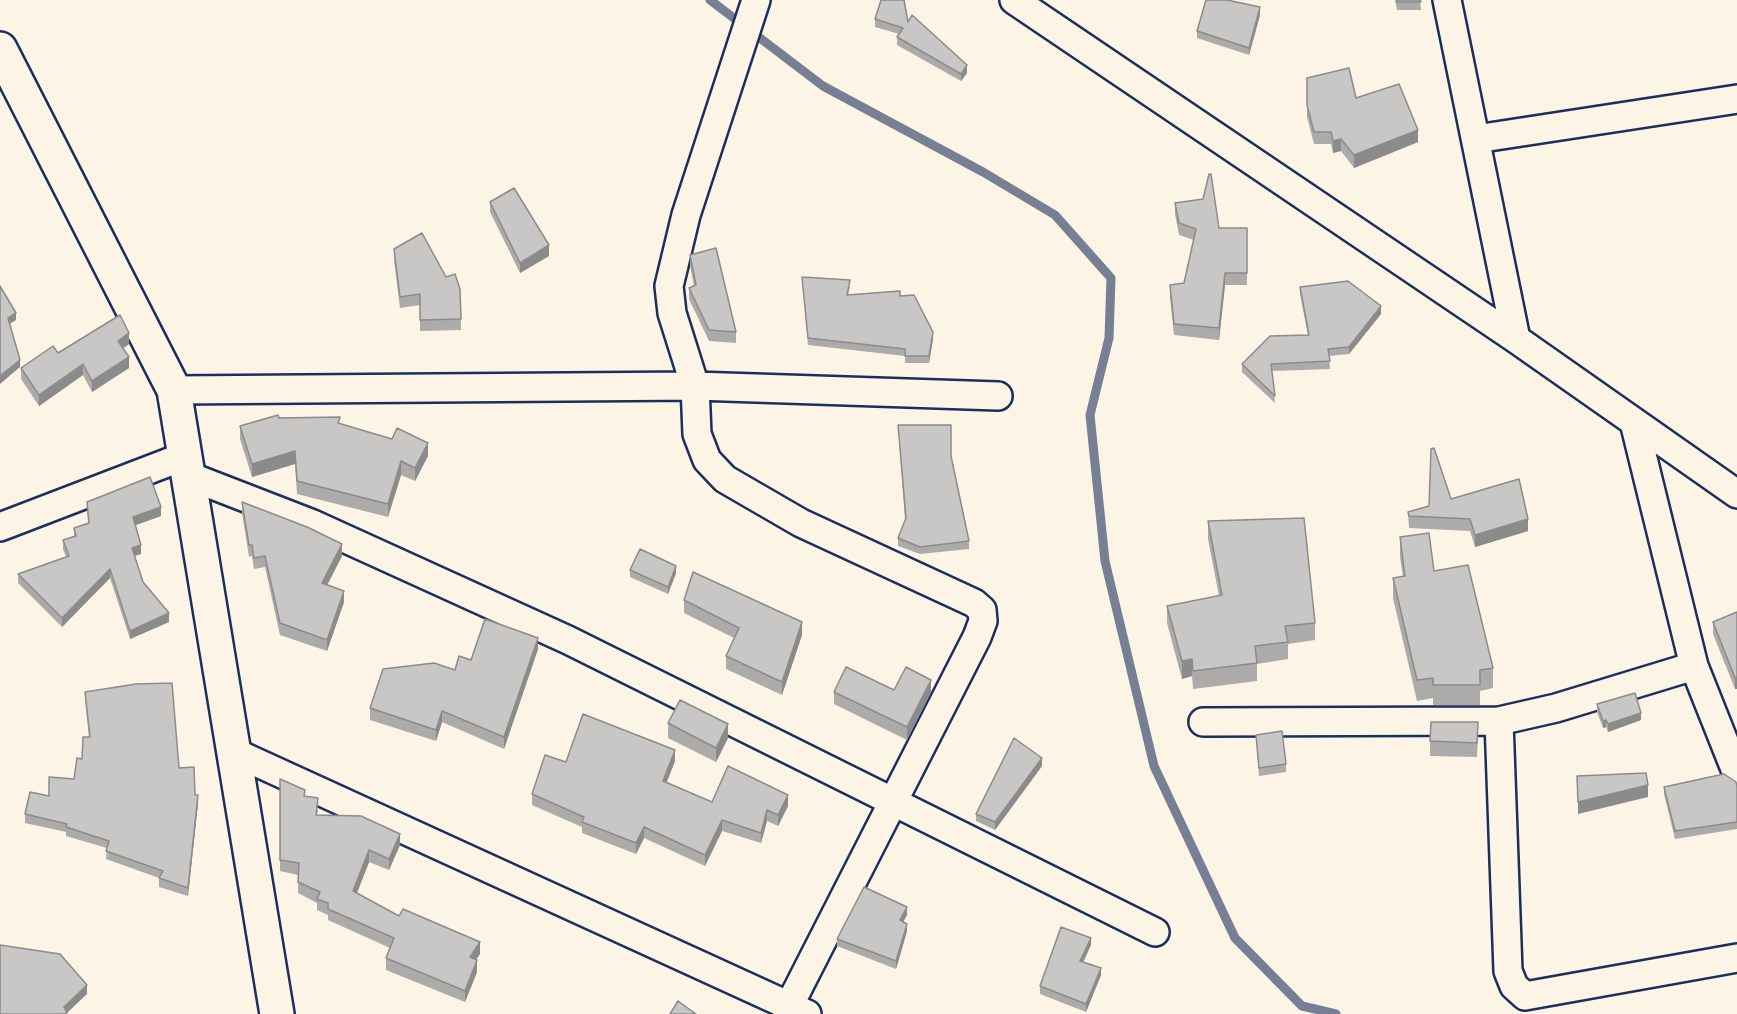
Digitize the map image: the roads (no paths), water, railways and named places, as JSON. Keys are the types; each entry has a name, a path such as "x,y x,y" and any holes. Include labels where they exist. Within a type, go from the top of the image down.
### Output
{"street":[{"path":"236,753 798,1010 892,801 977,638 983,621 982,610 974,603 801,523 725,478 707,460 697,434 695,387 672,313 669,286 687,215 756,0"},
{"path":"1014,0 1516,339 1737,494"},
{"path":"1447,0 1516,339"},
{"path":"0,49 174,390 236,753 277,1014"},
{"path":"1476,140 1737,99"},
{"path":"174,390 695,387 998,396"},
{"path":"1634,422 1694,666 1737,774"},
{"path":"0,527 187,466 558,636 1155,932"},
{"path":"1203,722 1499,721 1556,708 1694,666"},
{"path":"1499,721 1508,971 1514,986 1526,996 1737,958"}],"waterway":[{"path":"710,0 823,86 983,172 1055,215 1111,278 1109,338 1090,415 1105,561 1154,766 1235,938 1302,1006 1336,1014"}]}
